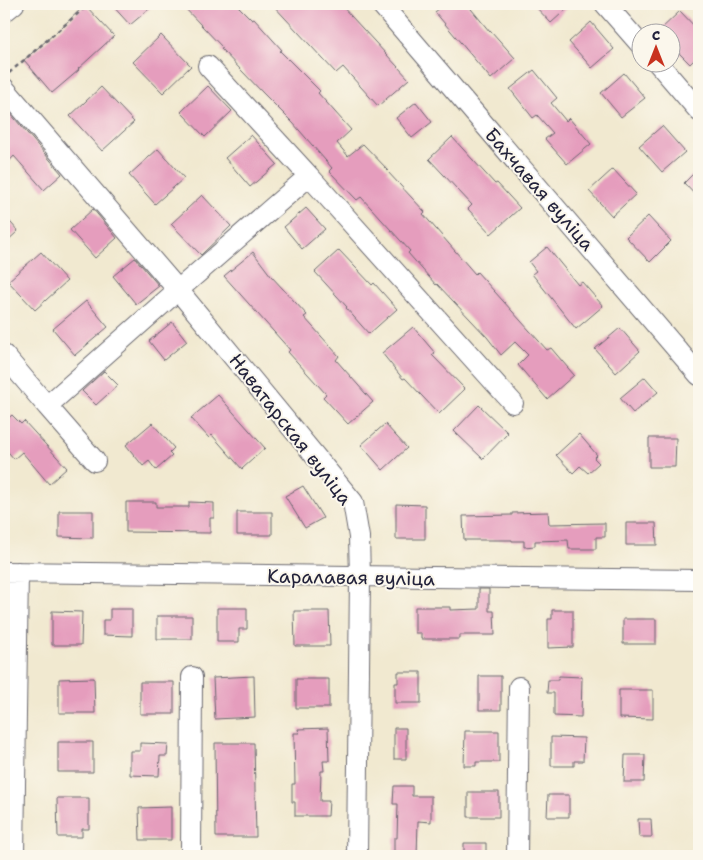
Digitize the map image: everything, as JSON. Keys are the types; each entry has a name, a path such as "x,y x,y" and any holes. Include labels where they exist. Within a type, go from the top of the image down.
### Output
{"street":[{"path":"4,12 14,4"},
{"name":"Бахчавая вуліца","path":"380,4 699,375"},
{"path":"605,4 630,33"},
{"path":"208,66 513,403"},
{"path":"666,72 699,111"},
{"name":"Наватарская вуліца","path":"4,88 178,290 353,502 359,537 360,577 357,856"},
{"path":"47,406 309,176"},
{"path":"4,355 96,461"},
{"path":"11,572 14,856"},
{"name":"Каралавая вуліца","path":"11,572 699,580"},
{"path":"191,856 192,677"},
{"path":"517,856 520,687"}],"path":[{"path":"4,78 89,4"}],"building":[{"path":"111,4 155,4 130,25"},
{"path":"181,4 236,4 252,20 254,19 282,50 280,51 320,91 318,93 351,130 337,143 348,156 363,144 425,212 423,214 475,274 477,272 547,350 551,348 574,375 547,399 518,365 528,355 515,342 501,355 487,337 436,285 408,253 410,251 361,197 357,200 329,171 332,168 293,123 221,49 223,48"},
{"path":"272,4 340,4 409,79 378,106 343,67 336,73"},
{"path":"445,4 467,4 515,58 491,79 435,12"},
{"path":"533,4 572,4 551,23"},
{"path":"85,5 114,36 52,93 24,60"},
{"path":"680,11 699,31 699,55 690,64 680,54 680,22 668,22"},
{"path":"591,22 614,49 592,68 569,42"},
{"path":"161,35 191,66 163,93 133,62"},
{"path":"534,70 557,98 551,103 566,121 569,118 591,144 567,164 545,139 553,133 537,115 533,118 510,89"},
{"path":"624,73 645,98 621,117 601,93"},
{"path":"208,86 232,111 205,137 181,112"},
{"path":"101,87 134,122 102,151 70,116"},
{"path":"416,102 432,122 412,138 396,118"},
{"path":"4,106 62,174 44,190 14,156 4,167"},
{"path":"662,126 685,152 662,172 639,146"},
{"path":"251,135 277,164 250,187 225,158"},
{"path":"452,137 520,208 491,234 468,209 472,205 429,159"},
{"path":"158,149 184,178 155,204 129,175"},
{"path":"699,168 699,199 684,183"},
{"path":"613,169 636,194 612,216 589,191"},
{"path":"202,195 231,226 201,255 171,224"},
{"path":"306,208 325,229 302,249 284,227"},
{"path":"93,209 117,238 95,258 70,230"},
{"path":"4,215 18,231 4,244"},
{"path":"648,216 671,241 650,262 626,237"},
{"path":"547,247 578,285 582,282 603,306 576,329 532,274 536,271 529,262"},
{"path":"339,250 372,285 374,283 397,309 369,334 315,272"},
{"path":"41,252 67,281 35,310 8,281"},
{"path":"253,252 271,276 307,315 304,317 339,356 336,360 373,402 348,424 323,397 326,394 288,352 290,350 224,276"},
{"path":"135,258 159,286 136,304 113,276"},
{"path":"86,301 108,327 75,355 53,329"},
{"path":"172,322 187,341 164,360 149,341"},
{"path":"413,327 435,353 432,355 465,389 439,414 405,378 403,379 382,353"},
{"path":"620,328 640,351 616,373 595,349"},
{"path":"104,371 118,385 96,405 82,391"},
{"path":"645,377 658,392 633,413 620,398"},
{"path":"218,395 265,448 242,469 212,435 209,438 191,418"},
{"path":"479,405 508,433 483,459 454,431"},
{"path":"12,415 21,424 24,421 67,468 49,484 22,452 14,459 4,447 4,422"},
{"path":"152,423 174,448 169,453 172,456 156,470 149,461 143,466 126,445"},
{"path":"385,424 407,448 383,470 361,445"},
{"path":"579,434 597,455 594,458 599,463 588,473 580,466 573,473 556,455"},
{"path":"649,438 676,438 675,467 649,467"},
{"path":"303,486 323,518 305,528 285,496"},
{"path":"126,502 156,502 156,507 189,507 189,502 214,503 214,518 210,518 210,533 126,532"},
{"path":"396,504 425,505 425,539 396,539"},
{"path":"59,511 93,511 93,538 59,537"},
{"path":"237,512 272,512 272,535 237,535"},
{"path":"548,512 549,524 605,523 605,537 596,537 596,549 569,549 568,540 535,541 535,546 524,547 524,541 464,540 463,516"},
{"path":"626,523 656,523 657,545 626,545"},
{"path":"479,589 489,589 489,611 494,611 495,635 460,635 460,639 421,639 421,633 415,633 415,607 450,607 450,610 479,609"},
{"path":"217,608 247,608 247,629 239,629 239,642 217,642"},
{"path":"110,609 132,609 132,636 103,635 103,620 110,620"},
{"path":"552,610 573,610 573,647 548,648 548,619 552,619"},
{"path":"52,611 82,612 81,645 52,645"},
{"path":"294,611 329,611 330,646 295,646"},
{"path":"157,616 192,616 192,639 157,639"},
{"path":"623,619 656,619 656,644 623,644"},
{"path":"398,672 421,672 421,703 395,703 395,683 398,683"},
{"path":"254,676 255,717 215,719 213,678"},
{"path":"479,676 501,676 501,710 479,710"},
{"path":"559,676 582,677 581,717 554,716 554,693 547,693 548,680 558,680"},
{"path":"94,678 95,713 59,713 59,679"},
{"path":"296,679 329,679 329,708 296,708"},
{"path":"140,682 174,682 174,714 140,714"},
{"path":"619,690 653,690 653,719 619,718"},
{"path":"328,728 329,761 323,761 324,771 321,771 320,801 329,801 328,816 295,816 295,802 292,802 292,784 295,784 294,733 299,733 298,729"},
{"path":"394,728 406,728 406,759 394,759"},
{"path":"465,731 499,731 499,762 476,762 476,766 464,766"},
{"path":"551,737 584,738 583,761 574,761 574,766 551,766"},
{"path":"58,742 93,742 93,772 58,772"},
{"path":"140,743 168,744 167,756 160,756 159,776 130,775 130,751 140,751"},
{"path":"215,743 254,743 256,837 216,837"},
{"path":"625,755 645,755 644,782 624,782"},
{"path":"394,786 412,786 412,796 431,796 431,822 418,821 417,856 394,856 394,838 397,838 398,804 393,804"},
{"path":"468,792 499,792 499,817 468,817"},
{"path":"548,795 569,795 569,817 547,817"},
{"path":"57,798 89,798 89,829 82,829 82,837 58,837"},
{"path":"171,807 171,840 140,840 139,808"},
{"path":"638,819 651,819 652,837 639,837"},
{"path":"464,843 486,843 486,856 464,856"}]}
